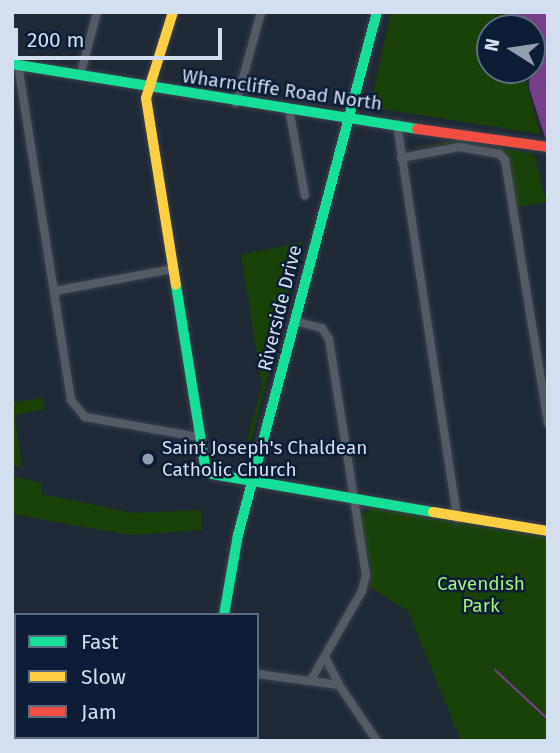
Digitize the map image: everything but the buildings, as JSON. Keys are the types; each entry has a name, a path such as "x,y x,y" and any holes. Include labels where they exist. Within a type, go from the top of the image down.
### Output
{"main road":[{"path":"173,12 149,88 149,125 205,467 212,474 353,501 548,531"},
{"name":"Riverside Drive","path":"224,613 252,482 377,12"},
{"name":"Wharncliffe Road North","path":"15,64 236,103 548,147"}],"street":[{"path":"80,76 97,12"},
{"path":"236,103 261,12"},
{"path":"15,64 55,291 71,400 77,413 199,437"},
{"path":"289,109 305,197"},
{"path":"397,124 457,518"},
{"path":"401,158 459,147 499,154 505,160 548,424"},
{"path":"55,291 172,269"},
{"path":"295,321 322,328 329,339 366,575 362,592 311,680"},
{"path":"324,657 339,685 377,741"},
{"path":"259,674 339,685"}],"green space":[{"path":"391,12 511,12 476,14 476,84 527,84 540,134 370,107"},
{"path":"457,140 534,154 546,202 516,207 509,158 503,151 459,143 406,149"},
{"path":"302,242 249,449 245,447 262,387 241,255"},
{"path":"43,398 45,409 15,415 22,467 12,466 12,402"},
{"path":"12,476 42,483 41,494 133,513 201,510 202,530 128,535 12,514"},
{"name":"Cavendish Park","path":"372,508 548,537 548,741 461,741 408,611 369,587 372,575 361,516"}],"shaded area":[{"path":"548,12 548,146 529,88 529,84 546,84 546,14 511,14"}],"waterway":[{"path":"495,670 548,719"}],"traffic: fast":[{"path":"224,613 238,535 377,12"},
{"path":"12,64 417,129"},
{"path":"176,285 205,467 212,474 433,512"}],"traffic: slow":[{"path":"173,12 146,98 176,285"},
{"path":"433,512 548,531"}],"traffic: jam":[{"path":"417,129 548,147"}],"place":[{"name":"Saint Joseph's Chaldean Catholic Church","path":"148,459"}]}
